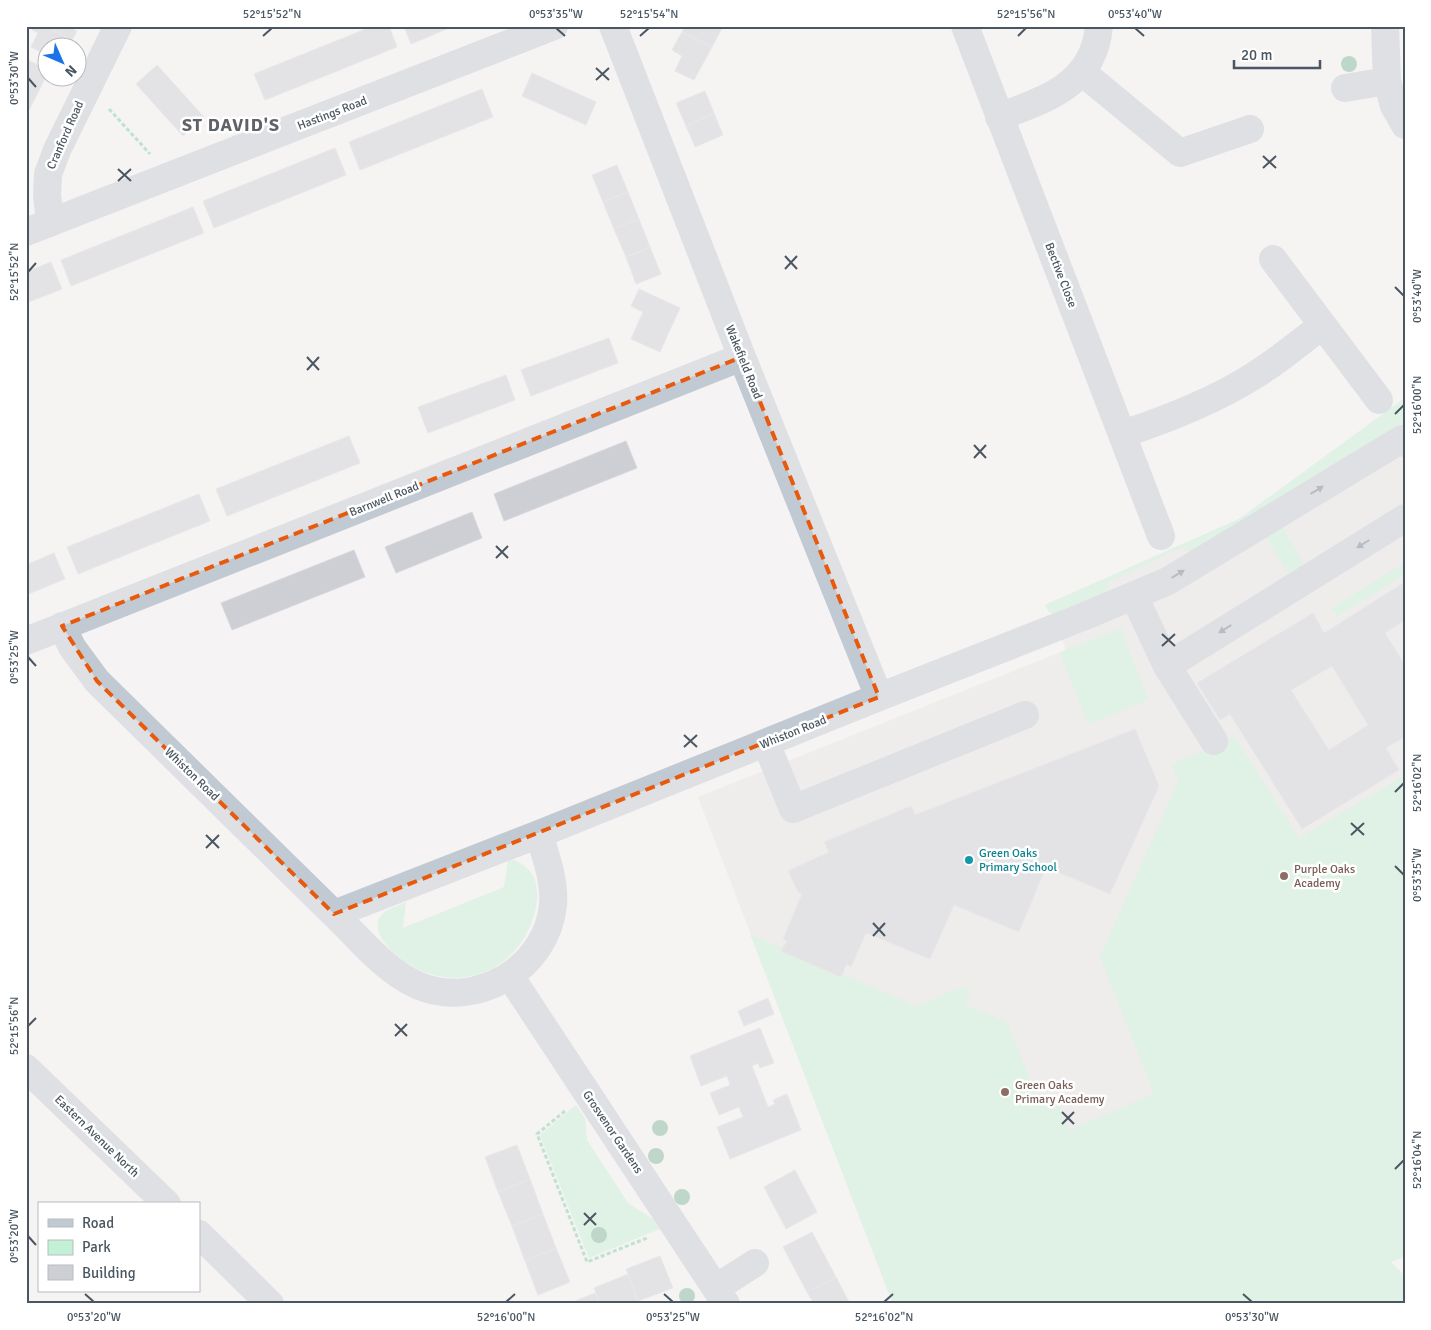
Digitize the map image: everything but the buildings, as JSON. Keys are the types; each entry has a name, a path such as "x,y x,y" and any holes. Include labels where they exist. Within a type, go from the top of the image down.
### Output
{"street":[{"name":"Cranford Road","path":"88,86 118,26"},
{"name":"Hastings Road","path":"38,227 554,26"},
{"name":"Wakefield Road","path":"613,26 742,357 879,697"},
{"name":"Bective Close","path":"964,26 1161,536"},
{"path":"1000,117 1041,101 1062,90 1082,72 1095,49 1099,26"},
{"path":"1344,88 1396,100 1385,26"},
{"path":"1082,72 1180,153 1250,129"},
{"name":"Cranford Road","path":"38,227 46,195 48,174 57,150 87,88"},
{"path":"1273,259 1371,390"},
{"path":"1122,434 1169,418 1220,395 1253,377 1323,325"},
{"name":"Barnwell Road","path":"26,641 742,357"},
{"name":"Whiston Road","path":"334,914 1134,596 1168,581 1402,439 1405,443"},
{"path":"1167,666 1405,518"},
{"path":"1134,596 1167,666 1214,741"},
{"name":"Whiston Road","path":"62,626 72,647 97,681 390,968 418,985 434,991 465,992 488,987 521,968 540,944 551,918 553,892 539,834"},
{"path":"766,743 793,809 1025,715"},
{"name":"Grosvenor Gardens","path":"510,976 721,1296 755,1263"},
{"name":"Eastern Avenue North","path":"26,1068 165,1202"},
{"path":"200,1235 270,1304"}],"path":[{"path":"88,86 170,176"},
{"path":"587,1093 537,1134 587,1262 675,1226"}],"highlighted area":[{"path":"742,357 879,697 334,914 97,681 62,626"}],"shaded area":[{"path":"1405,398 1405,1257 893,1304 698,797 1066,650 1052,613 1049,612 1045,605 1239,519"}],"green space":[{"path":"1405,398 1405,420 1196,550 1188,551 1183,547 1109,582 1109,588 1103,594 1052,613 1049,612 1045,605 1239,519"},
{"path":"1282,527 1304,564 1288,574 1266,537"},
{"path":"1405,562 1405,574 1337,617 1332,608"},
{"path":"1121,628 1148,700 1088,724 1060,652"},
{"path":"1235,737 1299,838 1405,775 1405,1257 1391,1262 1405,1276 1405,1304 893,1304 750,934 916,1006 965,986 970,991 966,1005 1007,1022 1039,1101 1045,1104 1056,1099 1069,1130 1154,1094 1100,957 1178,782 1172,764"},
{"path":"514,860 527,868 534,879 537,892 536,907 522,942 497,966 481,973 464,977 446,977 427,973 401,959 379,934 378,925 382,914 406,902 403,928 504,887 508,861"},
{"path":"576,1105 585,1118 587,1140 628,1203 653,1219 660,1229 589,1258 540,1135"}],"place":[{"name":"Green Oaks Primary School","path":"969,860"},
{"name":"Purple Oaks Academy","path":"1284,876"},
{"name":"Green Oaks Primary Academy","path":"1005,1092"}],"district":[{"name":"ST DAVID'S","path":"231,125"}]}
